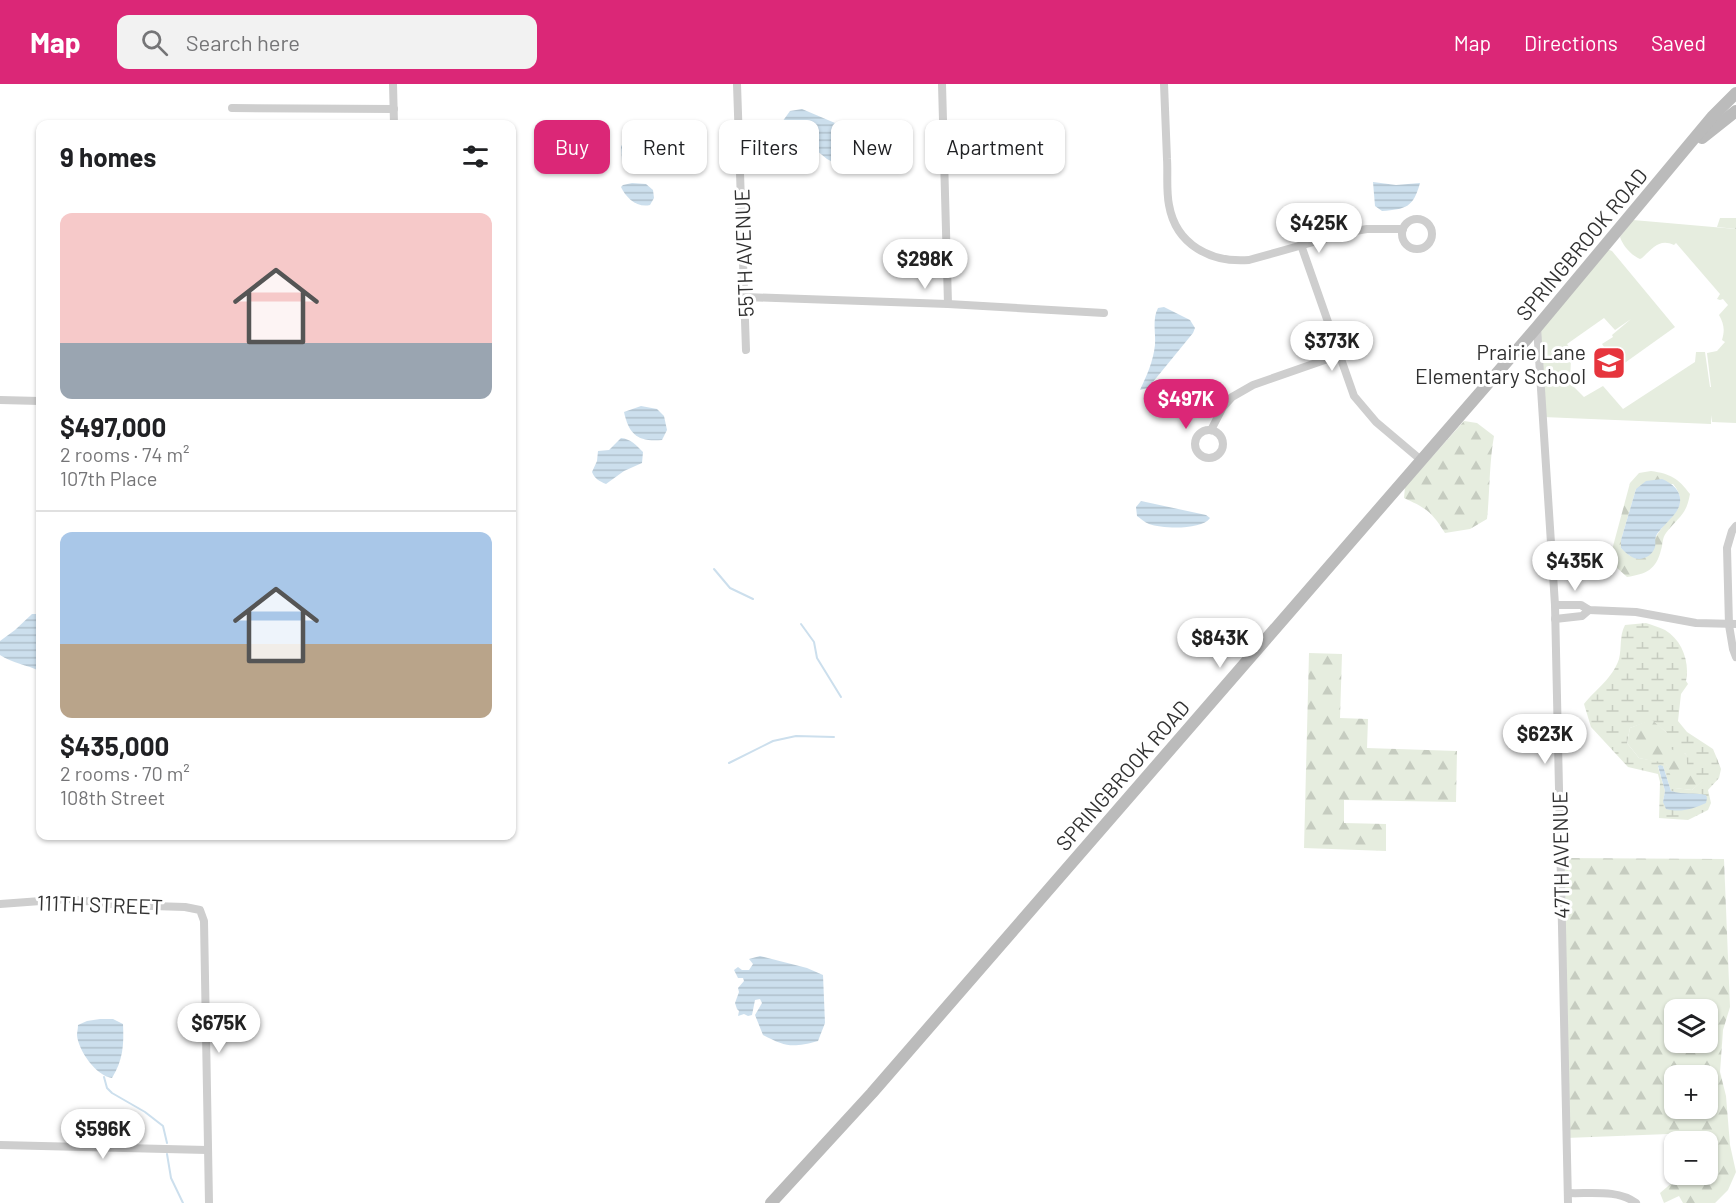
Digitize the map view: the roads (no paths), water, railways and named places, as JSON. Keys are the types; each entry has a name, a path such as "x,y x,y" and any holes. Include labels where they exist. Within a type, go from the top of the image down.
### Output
{"street":[{"path":"393,84 394,120"},
{"name":"55TH AVENUE","path":"737,84 746,350"},
{"path":"942,84 948,304"},
{"path":"1164,84 1171,213 1181,233 1199,251 1221,259 1249,260 1368,228 1403,229"},
{"name":"SPRINGBROOK ROAD","path":"771,1203 879,1084 1537,327 1687,150 1712,117 1736,93"},
{"path":"232,108 394,109"},
{"name":"SPRINGBROOK ROAD","path":"1687,150 1736,111"},
{"path":"1301,245 1354,396 1376,422 1421,460"},
{"path":"745,297 948,304 1104,313"},
{"name":"47TH AVENUE","path":"1537,327 1555,605 1568,1198"},
{"path":"1211,430 1222,406 1232,396 1253,386 1340,355"},
{"path":"0,400 36,401"},
{"path":"1736,526 1732,531 1727,548 1733,649 1736,657"},
{"path":"1555,605 1581,605 1589,610 1636,612 1696,623 1733,624"},
{"path":"1555,620 1582,616 1589,610"},
{"name":"111TH STREET","path":"0,904 68,899 120,905 185,906 200,910 204,921 207,1150"},
{"path":"0,1144 207,1150 209,1203"},
{"path":"1568,1198 1622,1195 1636,1203"}],"water":[{"path":"802,109 831,121 831,161 819,152 819,120 784,120 790,111"},
{"path":"1373,182 1396,185 1420,183 1414,198 1407,206 1382,211 1375,206"},
{"path":"632,183 646,184 653,190 654,198 650,205 636,204 626,195 621,187"},
{"path":"1164,307 1190,320 1195,328 1148,388 1140,390 1154,351 1156,312 1158,308"},
{"path":"641,406 657,409 664,416 667,430 662,440 647,440 632,431 624,412"},
{"path":"621,438 631,441 643,452 642,463 624,471 606,484 598,480 592,472 598,451 609,450"},
{"path":"1662,479 1677,490 1680,504 1657,534 1655,547 1649,556 1642,559 1635,558 1621,548 1621,540 1636,489 1646,481"},
{"path":"1141,501 1206,515 1210,518 1199,525 1155,526 1137,516 1136,507"},
{"path":"32,614 36,614 36,670 0,655 0,641"},
{"path":"1658,766 1663,766 1671,791 1706,795 1706,803 1686,810 1666,809 1663,802 1665,791"},
{"path":"760,956 807,968 823,975 825,1023 818,1041 789,1045 763,1035 755,1015 762,1003 760,999 755,1000 752,1015 738,1016 739,1011 735,1003 738,988 744,981 743,978 738,978 734,970 738,967 742,970 749,970 753,964 749,959"},
{"path":"100,1019 113,1019 123,1024 122,1052 112,1078 100,1073 94,1067 84,1055 78,1041 78,1025"}],"waterway":[{"path":"714,569 730,588 753,599"},
{"path":"801,624 814,642 817,658 841,697"},
{"path":"729,763 773,741 796,736 834,737"},
{"path":"104,1077 107,1088 112,1093 145,1112 163,1126 167,1143"},
{"path":"167,1154 171,1178 183,1203"}],"place":[{"name":"Prairie Lane Elementary School","path":"1609,363"}]}
